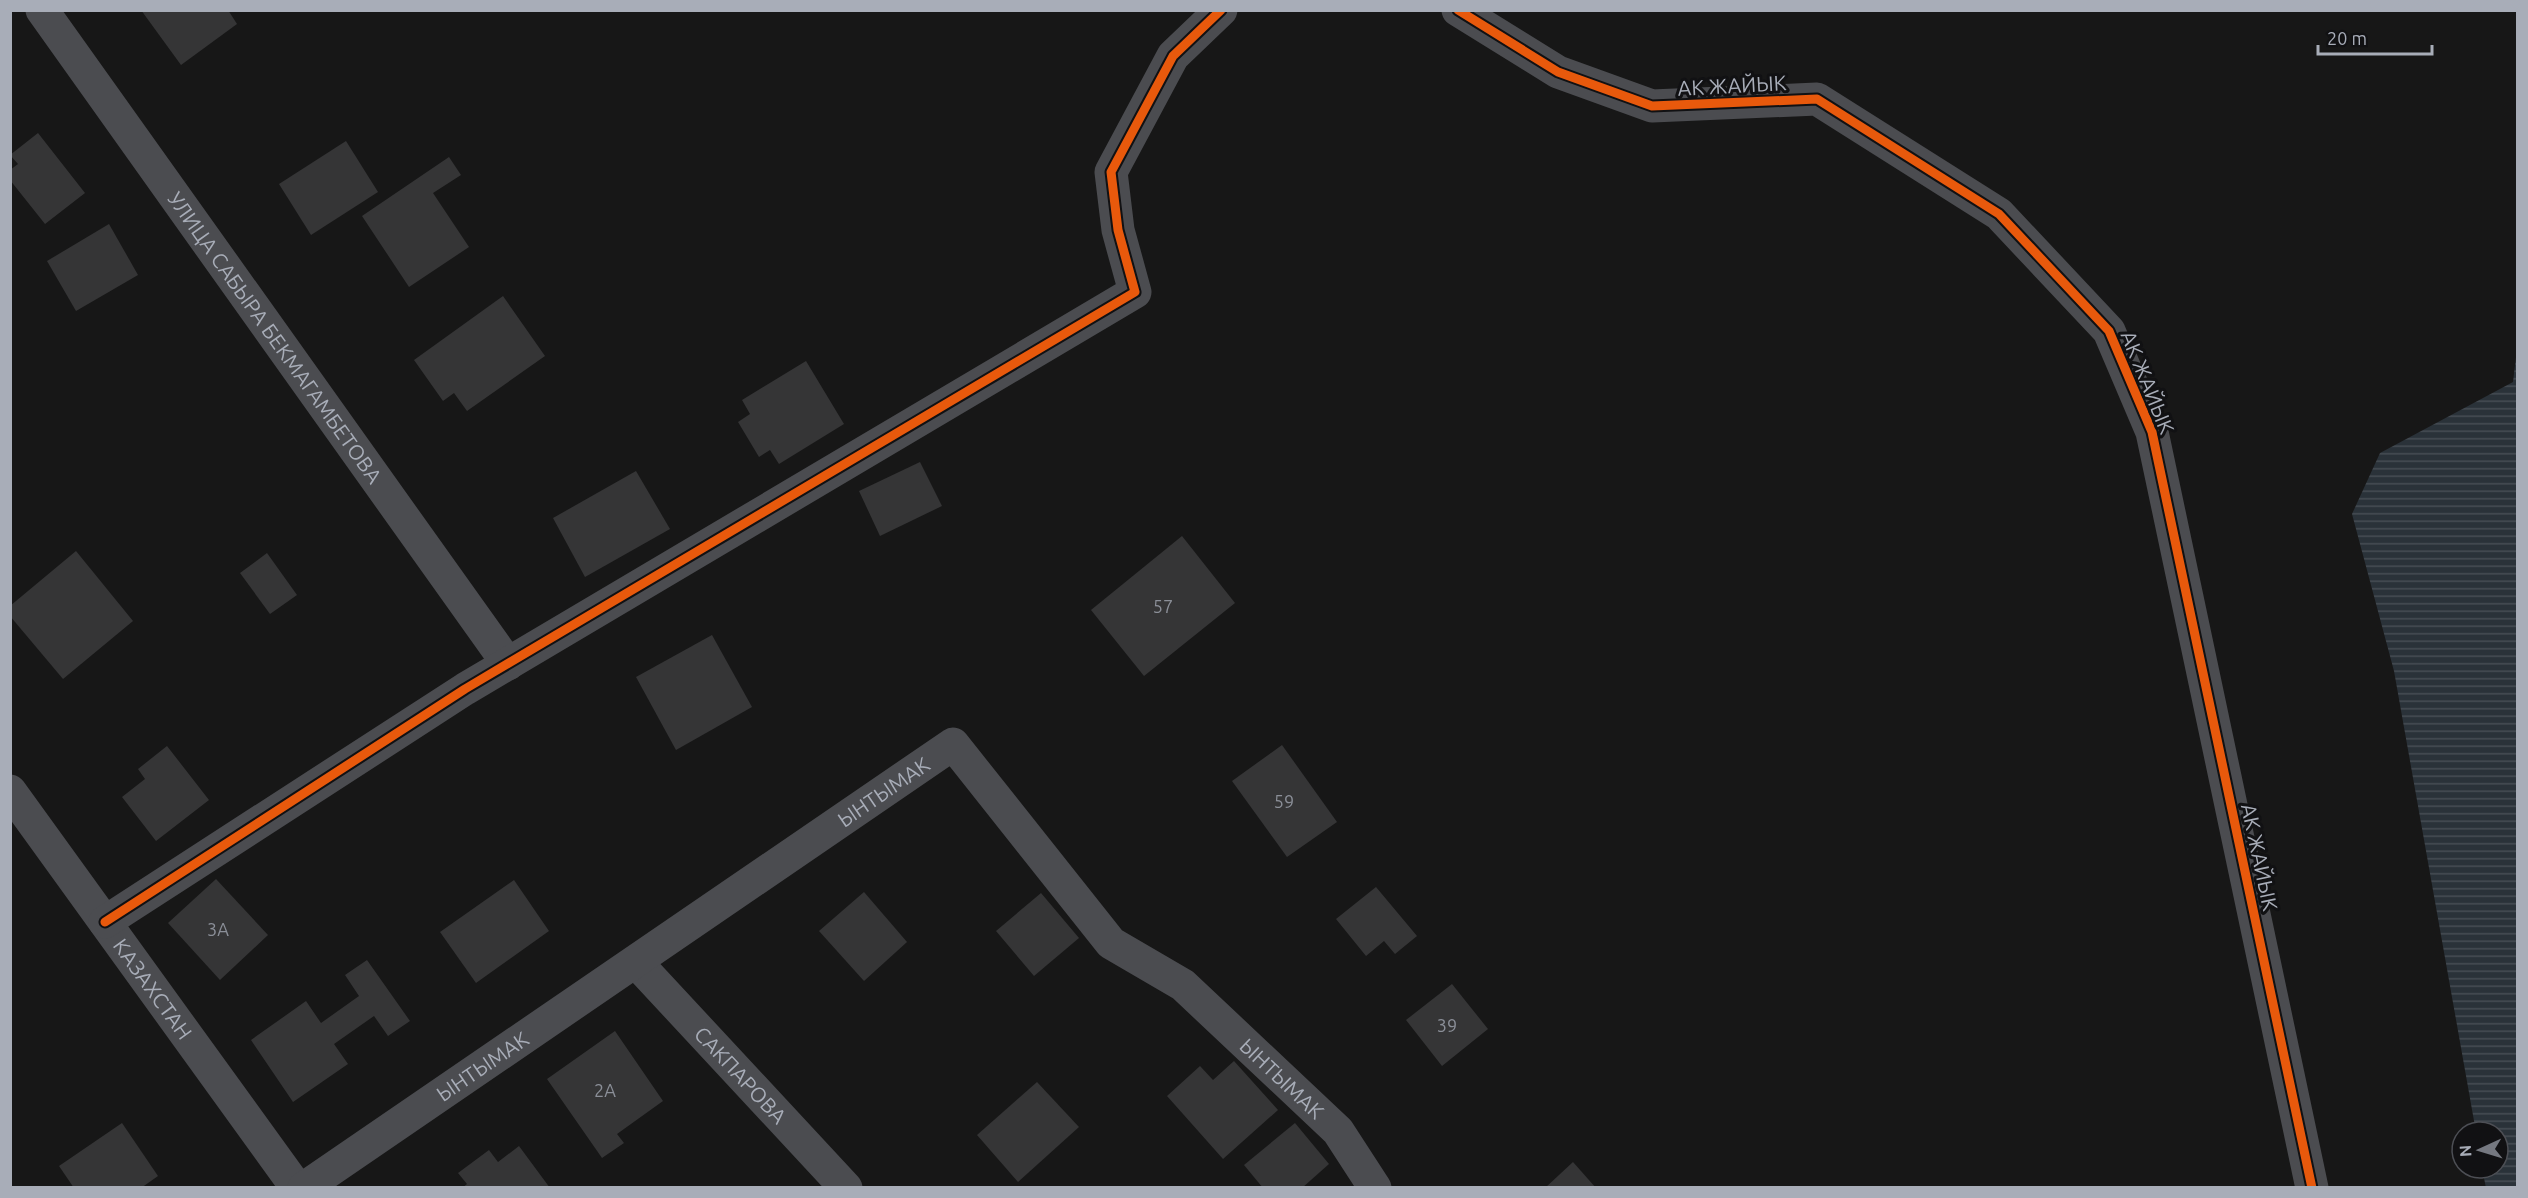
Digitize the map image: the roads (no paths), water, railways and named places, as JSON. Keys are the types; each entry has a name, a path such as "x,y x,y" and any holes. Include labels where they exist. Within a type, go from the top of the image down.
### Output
{"street":[{"name":"УЛИЦА САБЫРА БЕКМАГАМБЕТОВА","path":"42,10 508,664"},
{"path":"105,922 465,689 1135,292 1118,230 1111,172 1173,56 1221,10"},
{"name":"АК ЖАЙЫК","path":"1458,10 1558,72 1652,106 1817,99 1999,214 2109,331 2152,432 2312,1188"},
{"name":"ЫНТЫМАК","path":"304,1188 953,744 1111,943 1183,985 1338,1131 1375,1188"},
{"name":"КАЗАХСТАН","path":"10,791 297,1188"},
{"name":"САКПАРОВА","path":"636,962 846,1188"}]}
